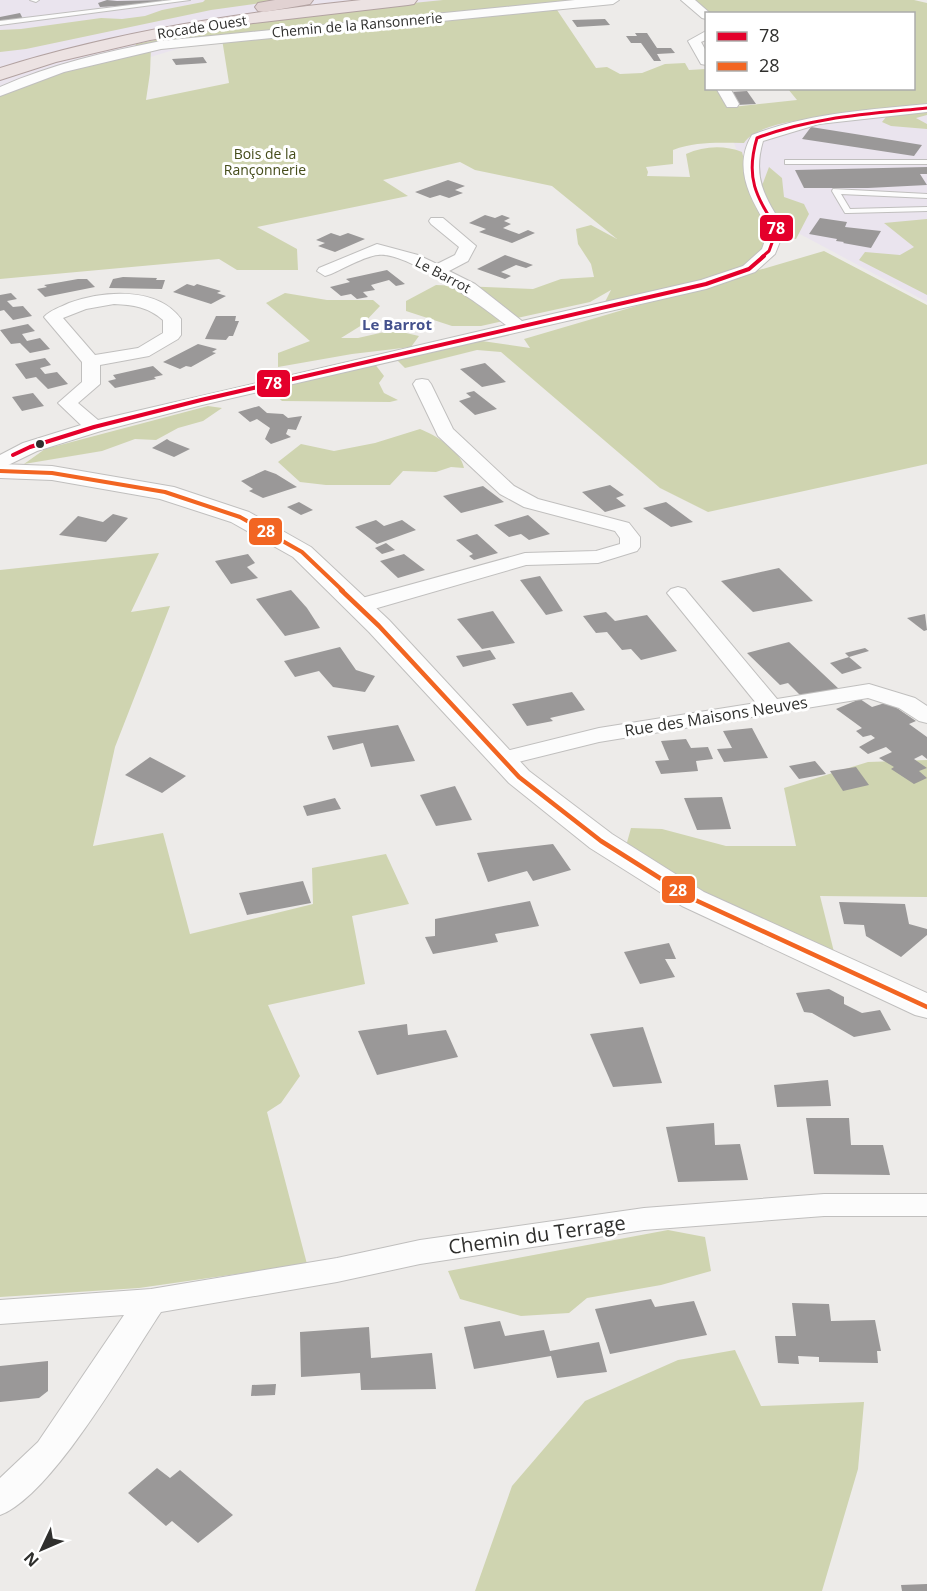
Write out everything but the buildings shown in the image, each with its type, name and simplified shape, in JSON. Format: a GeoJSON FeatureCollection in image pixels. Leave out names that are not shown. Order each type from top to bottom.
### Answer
{"type":"FeatureCollection","features":[{"type":"Feature","properties":{"kind":"highway"},"geometry":{"type":"LineString","coordinates":[[264,7],[304,0]]}},
{"type":"Feature","properties":{"kind":"main road","name":"Rocade Ouest"},"geometry":{"type":"LineString","coordinates":[[12,52],[188,18],[319,0]]}},
{"type":"Feature","properties":{"kind":"main road","name":"Rocade Ouest"},"geometry":{"type":"LineString","coordinates":[[0,74],[41,60],[159,34],[310,11],[408,0]]}},
{"type":"Feature","properties":{"kind":"street","name":"Chemin de la Ransonnerie"},"geometry":{"type":"LineString","coordinates":[[0,92],[61,69],[107,56],[161,45],[614,0]]}},
{"type":"Feature","properties":{"kind":"street"},"geometry":{"type":"LineString","coordinates":[[687,0],[705,14]]}},
{"type":"Feature","properties":{"kind":"street"},"geometry":{"type":"LineString","coordinates":[[705,36],[694,41],[705,59]]}},
{"type":"Feature","properties":{"kind":"street"},"geometry":{"type":"LineString","coordinates":[[724,90],[732,104]]}},
{"type":"Feature","properties":{"kind":"street"},"geometry":{"type":"LineString","coordinates":[[0,463],[30,447],[94,427],[518,326],[706,284],[749,269],[769,251],[777,229],[755,192],[749,159],[757,138],[780,128],[812,120],[927,108]]}},
{"type":"Feature","properties":{"kind":"street"},"geometry":{"type":"LineString","coordinates":[[436,271],[462,258],[468,246],[437,221]]}},
{"type":"Feature","properties":{"kind":"street","name":"Le Barrot"},"geometry":{"type":"LineString","coordinates":[[325,271],[377,249],[412,258],[470,288],[518,326]]}},
{"type":"Feature","properties":{"kind":"street"},"geometry":{"type":"LineString","coordinates":[[91,361],[143,352],[172,335],[172,319],[164,310],[135,301],[99,299],[67,309],[53,317],[91,361],[91,384],[67,403],[94,427]]}},
{"type":"Feature","properties":{"kind":"street"},"geometry":{"type":"LineString","coordinates":[[359,606],[525,559],[598,557],[630,547],[630,537],[621,527],[531,503],[507,490],[446,432],[422,384]]}},
{"type":"Feature","properties":{"kind":"street"},"geometry":{"type":"LineString","coordinates":[[0,471],[52,473],[165,492],[240,517],[302,552],[359,606],[519,777],[601,841],[693,899],[927,1007]]}},
{"type":"Feature","properties":{"kind":"street"},"geometry":{"type":"LineString","coordinates":[[678,593],[771,706]]}},
{"type":"Feature","properties":{"kind":"street","name":"Rue des Maisons Neuves"},"geometry":{"type":"LineString","coordinates":[[502,759],[598,735],[869,691],[907,703],[927,716]]}},
{"type":"Feature","properties":{"kind":"street","name":"Chemin du Terrage"},"geometry":{"type":"LineString","coordinates":[[0,1312],[152,1301],[337,1270],[420,1252],[644,1219],[824,1205],[927,1205]]}},
{"type":"Feature","properties":{"kind":"street"},"geometry":{"type":"LineString","coordinates":[[0,1500],[50,1452],[152,1301]]}},
{"type":"Feature","properties":{"kind":"lane"},"geometry":{"type":"LineString","coordinates":[[0,23],[187,0]]}},
{"type":"Feature","properties":{"kind":"lane"},"geometry":{"type":"LineString","coordinates":[[788,162],[927,162]]}},
{"type":"Feature","properties":{"kind":"lane"},"geometry":{"type":"LineString","coordinates":[[927,196],[836,191],[848,211],[927,209]]}},
{"type":"Feature","properties":{"kind":"shaded area"},"geometry":{"type":"Polygon","coordinates":[[[0,0],[511,0],[207,40],[0,102],[0,0]]]}},
{"type":"Feature","properties":{"kind":"shaded area"},"geometry":{"type":"Polygon","coordinates":[[[927,95],[927,302],[770,218],[755,192],[726,125],[927,95]]]}},
{"type":"Feature","properties":{"kind":"green space"},"geometry":{"type":"Polygon","coordinates":[[[205,0],[282,0],[211,10],[26,49],[0,52],[0,30],[101,18],[122,19],[145,16],[205,0]]]}},
{"type":"Feature","properties":{"kind":"green space","name":"Bois de la Rançonnerie"},"geometry":{"type":"Polygon","coordinates":[[[443,0],[613,0],[555,7],[596,68],[607,67],[620,74],[642,73],[665,64],[685,63],[689,70],[705,69],[705,90],[722,90],[732,107],[797,100],[789,90],[915,90],[915,12],[705,12],[705,14],[687,0],[914,0],[927,3],[927,115],[916,118],[927,124],[927,129],[891,126],[882,122],[886,117],[904,114],[818,118],[772,126],[755,133],[744,143],[699,144],[673,150],[673,164],[646,167],[647,176],[690,177],[686,154],[707,148],[728,148],[742,152],[753,192],[763,183],[769,167],[782,178],[784,197],[804,204],[809,214],[796,239],[774,238],[769,257],[725,276],[603,306],[611,290],[590,302],[481,326],[452,326],[406,311],[406,301],[436,285],[533,289],[561,279],[594,277],[591,264],[578,244],[576,229],[591,225],[617,239],[552,186],[475,170],[460,162],[383,180],[408,196],[257,227],[297,249],[298,270],[237,270],[219,259],[0,279],[0,92],[135,47],[136,44],[251,23],[443,0]],[[222,39],[151,47],[146,100],[229,83],[222,39]]]}},
{"type":"Feature","properties":{"kind":"green space"},"geometry":{"type":"Polygon","coordinates":[[[927,219],[927,295],[859,260],[865,252],[900,255],[914,247],[884,223],[927,219]]]}},
{"type":"Feature","properties":{"kind":"green space"},"geometry":{"type":"Polygon","coordinates":[[[824,251],[927,305],[927,464],[708,512],[660,488],[501,352],[477,350],[405,368],[392,355],[468,339],[530,348],[524,339],[824,251]]]}},
{"type":"Feature","properties":{"kind":"green space"},"geometry":{"type":"Polygon","coordinates":[[[285,293],[327,300],[373,300],[380,306],[362,325],[341,338],[358,338],[393,330],[419,336],[411,347],[352,354],[278,367],[278,353],[310,341],[266,303],[285,293]]]}},
{"type":"Feature","properties":{"kind":"green space"},"geometry":{"type":"Polygon","coordinates":[[[371,359],[384,376],[379,383],[384,393],[398,400],[390,402],[282,401],[264,385],[371,359]]]}},
{"type":"Feature","properties":{"kind":"green space"},"geometry":{"type":"Polygon","coordinates":[[[208,406],[222,408],[203,421],[178,428],[156,440],[135,439],[102,451],[24,464],[45,449],[208,406]]]}},
{"type":"Feature","properties":{"kind":"green space"},"geometry":{"type":"Polygon","coordinates":[[[420,429],[440,439],[453,449],[464,468],[451,467],[436,472],[403,471],[390,485],[326,485],[300,482],[278,462],[301,444],[334,451],[375,443],[420,429]]]}},
{"type":"Feature","properties":{"kind":"green space"},"geometry":{"type":"Polygon","coordinates":[[[159,553],[131,612],[170,606],[115,747],[93,846],[163,833],[190,934],[313,904],[312,868],[386,854],[409,904],[352,916],[365,984],[268,1005],[300,1076],[281,1103],[267,1112],[307,1264],[139,1288],[0,1297],[0,570],[159,553]]]}},
{"type":"Feature","properties":{"kind":"green space"},"geometry":{"type":"Polygon","coordinates":[[[927,760],[927,897],[820,896],[834,952],[715,900],[626,846],[631,828],[662,829],[726,846],[796,846],[784,788],[868,762],[927,760]]]}},
{"type":"Feature","properties":{"kind":"green space"},"geometry":{"type":"Polygon","coordinates":[[[668,1230],[705,1237],[711,1271],[661,1285],[587,1298],[569,1313],[521,1316],[460,1299],[448,1271],[668,1230]]]}},
{"type":"Feature","properties":{"kind":"green space"},"geometry":{"type":"Polygon","coordinates":[[[735,1350],[761,1406],[864,1402],[858,1469],[822,1591],[475,1591],[512,1486],[585,1401],[678,1360],[735,1350]]]}},
{"type":"Feature","properties":{"kind":"transit line","name":"78"},"geometry":{"type":"LineString","coordinates":[[13,455],[30,447],[94,427],[201,400],[706,284],[749,269],[769,251],[777,229],[757,196],[751,175],[757,138],[777,130],[819,120],[927,108]]}},
{"type":"Feature","properties":{"kind":"transit line","name":"28"},"geometry":{"type":"LineString","coordinates":[[0,471],[52,473],[165,492],[240,517],[302,552],[379,626],[519,777],[601,841],[693,899],[927,1007]]}},
{"type":"Feature","properties":{"kind":"district","name":"Le Barrot"},"geometry":{"type":"Point","coordinates":[397,325]}}]}
